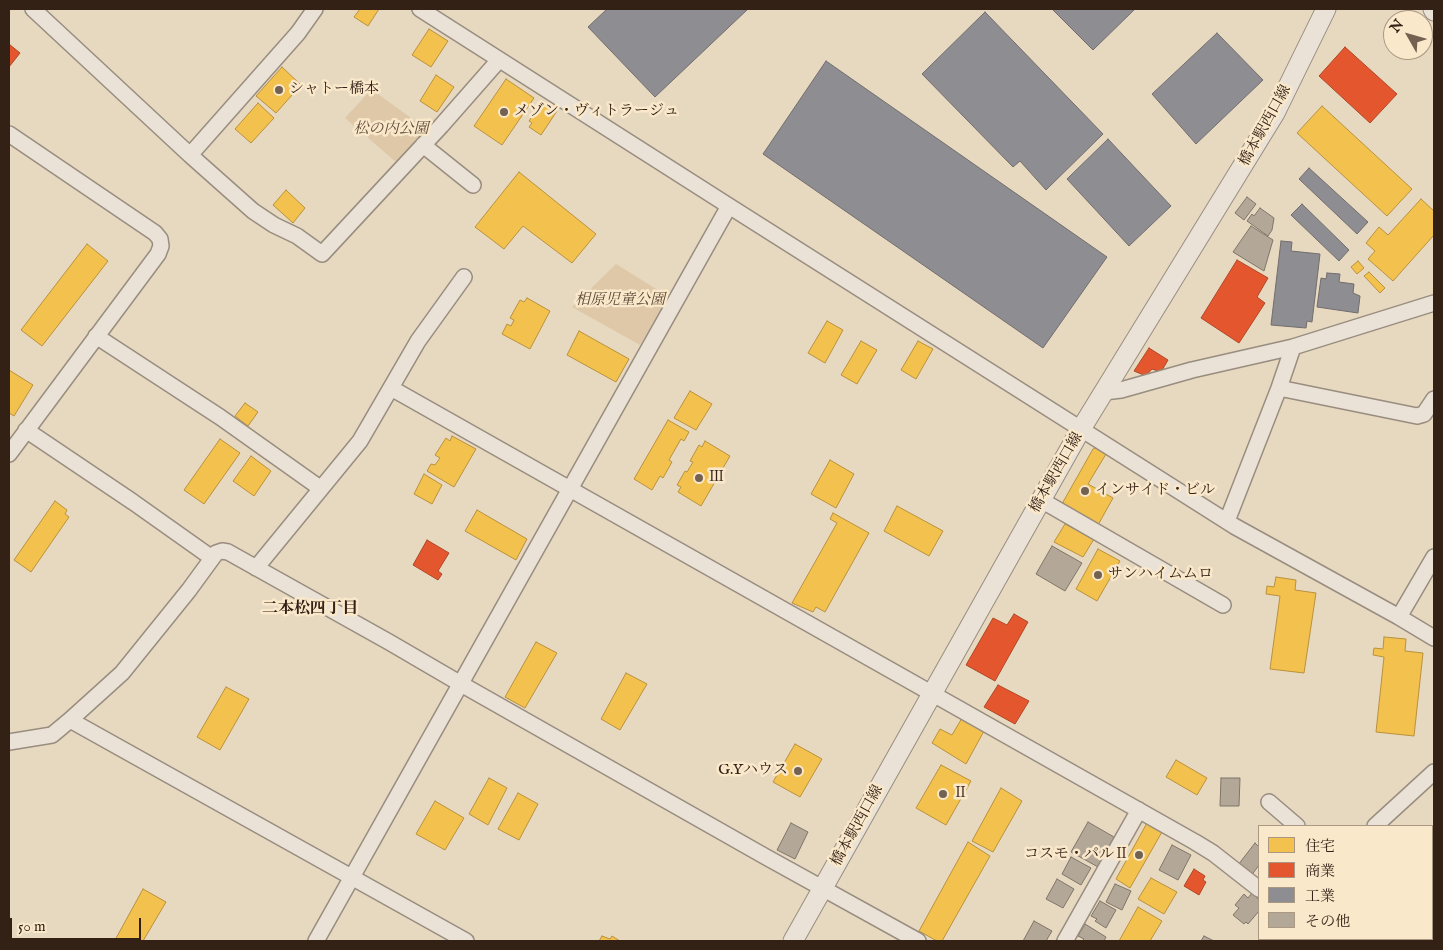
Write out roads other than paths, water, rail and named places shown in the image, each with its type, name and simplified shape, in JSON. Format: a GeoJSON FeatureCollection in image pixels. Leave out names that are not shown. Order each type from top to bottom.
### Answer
{"type":"FeatureCollection","features":[{"type":"Feature","properties":{"kind":"street"},"geometry":{"type":"LineString","coordinates":[[33,9],[190,156],[253,211],[274,225],[297,236],[322,254],[423,146],[499,60]]}},
{"type":"Feature","properties":{"kind":"street"},"geometry":{"type":"LineString","coordinates":[[190,156],[298,33],[315,9]]}},
{"type":"Feature","properties":{"kind":"street"},"geometry":{"type":"LineString","coordinates":[[420,9],[1227,521],[1434,638]]}},
{"type":"Feature","properties":{"kind":"street","name":"橋本駅西口線"},"geometry":{"type":"LineString","coordinates":[[794,941],[1081,429],[1275,113],[1326,9]]}},
{"type":"Feature","properties":{"kind":"street"},"geometry":{"type":"LineString","coordinates":[[9,134],[155,233],[160,239],[161,246],[158,254],[9,454]]}},
{"type":"Feature","properties":{"kind":"street"},"geometry":{"type":"LineString","coordinates":[[423,146],[473,185]]}},
{"type":"Feature","properties":{"kind":"street"},"geometry":{"type":"LineString","coordinates":[[316,941],[729,206]]}},
{"type":"Feature","properties":{"kind":"street"},"geometry":{"type":"LineString","coordinates":[[256,568],[360,441],[418,341],[464,277]]}},
{"type":"Feature","properties":{"kind":"street"},"geometry":{"type":"LineString","coordinates":[[1104,392],[1121,390],[1192,370],[1293,347],[1434,302]]}},
{"type":"Feature","properties":{"kind":"street"},"geometry":{"type":"LineString","coordinates":[[96,336],[220,417],[320,488]]}},
{"type":"Feature","properties":{"kind":"street"},"geometry":{"type":"LineString","coordinates":[[1227,521],[1293,347]]}},
{"type":"Feature","properties":{"kind":"street"},"geometry":{"type":"LineString","coordinates":[[391,388],[1214,853],[1258,888]]}},
{"type":"Feature","properties":{"kind":"street"},"geometry":{"type":"LineString","coordinates":[[1279,388],[1417,416],[1424,414],[1434,398]]}},
{"type":"Feature","properties":{"kind":"street"},"geometry":{"type":"LineString","coordinates":[[26,430],[212,558]]}},
{"type":"Feature","properties":{"kind":"street"},"geometry":{"type":"LineString","coordinates":[[1040,500],[1223,605]]}},
{"type":"Feature","properties":{"kind":"street"},"geometry":{"type":"LineString","coordinates":[[9,742],[52,735],[70,720],[122,673],[189,590],[216,553],[228,552],[918,941]]}},
{"type":"Feature","properties":{"kind":"street"},"geometry":{"type":"LineString","coordinates":[[1399,617],[1434,557]]}},
{"type":"Feature","properties":{"kind":"street"},"geometry":{"type":"LineString","coordinates":[[70,720],[466,941]]}},
{"type":"Feature","properties":{"kind":"street"},"geometry":{"type":"LineString","coordinates":[[1376,825],[1434,772]]}},
{"type":"Feature","properties":{"kind":"street"},"geometry":{"type":"LineString","coordinates":[[1269,802],[1296,825]]}},
{"type":"Feature","properties":{"kind":"street"},"geometry":{"type":"LineString","coordinates":[[1065,941],[1138,810]]}},
{"type":"Feature","properties":{"kind":"place","name":"シャトー橋本"},"geometry":{"type":"Point","coordinates":[279,90]}},
{"type":"Feature","properties":{"kind":"place","name":"メゾン・ヴィトラージュ"},"geometry":{"type":"Point","coordinates":[504,112]}},
{"type":"Feature","properties":{"kind":"place","name":"Ⅲ"},"geometry":{"type":"Point","coordinates":[699,478]}},
{"type":"Feature","properties":{"kind":"place","name":"インサイド・ビル"},"geometry":{"type":"Point","coordinates":[1085,491]}},
{"type":"Feature","properties":{"kind":"place","name":"サンハイムムロ"},"geometry":{"type":"Point","coordinates":[1098,575]}},
{"type":"Feature","properties":{"kind":"place","name":"G.Yハウス"},"geometry":{"type":"Point","coordinates":[798,771]}},
{"type":"Feature","properties":{"kind":"place","name":"Ⅱ"},"geometry":{"type":"Point","coordinates":[943,794]}},
{"type":"Feature","properties":{"kind":"place","name":"コスモ・パルⅡ"},"geometry":{"type":"Point","coordinates":[1139,855]}},
{"type":"Feature","properties":{"kind":"district","name":"二本松四丁目"},"geometry":{"type":"Point","coordinates":[310,610]}},
{"type":"Feature","properties":{"kind":"park label","name":"松の内公園"},"geometry":{"type":"Point","coordinates":[391,130]}},
{"type":"Feature","properties":{"kind":"park label","name":"相原児童公園"},"geometry":{"type":"Point","coordinates":[620,301]}}]}
